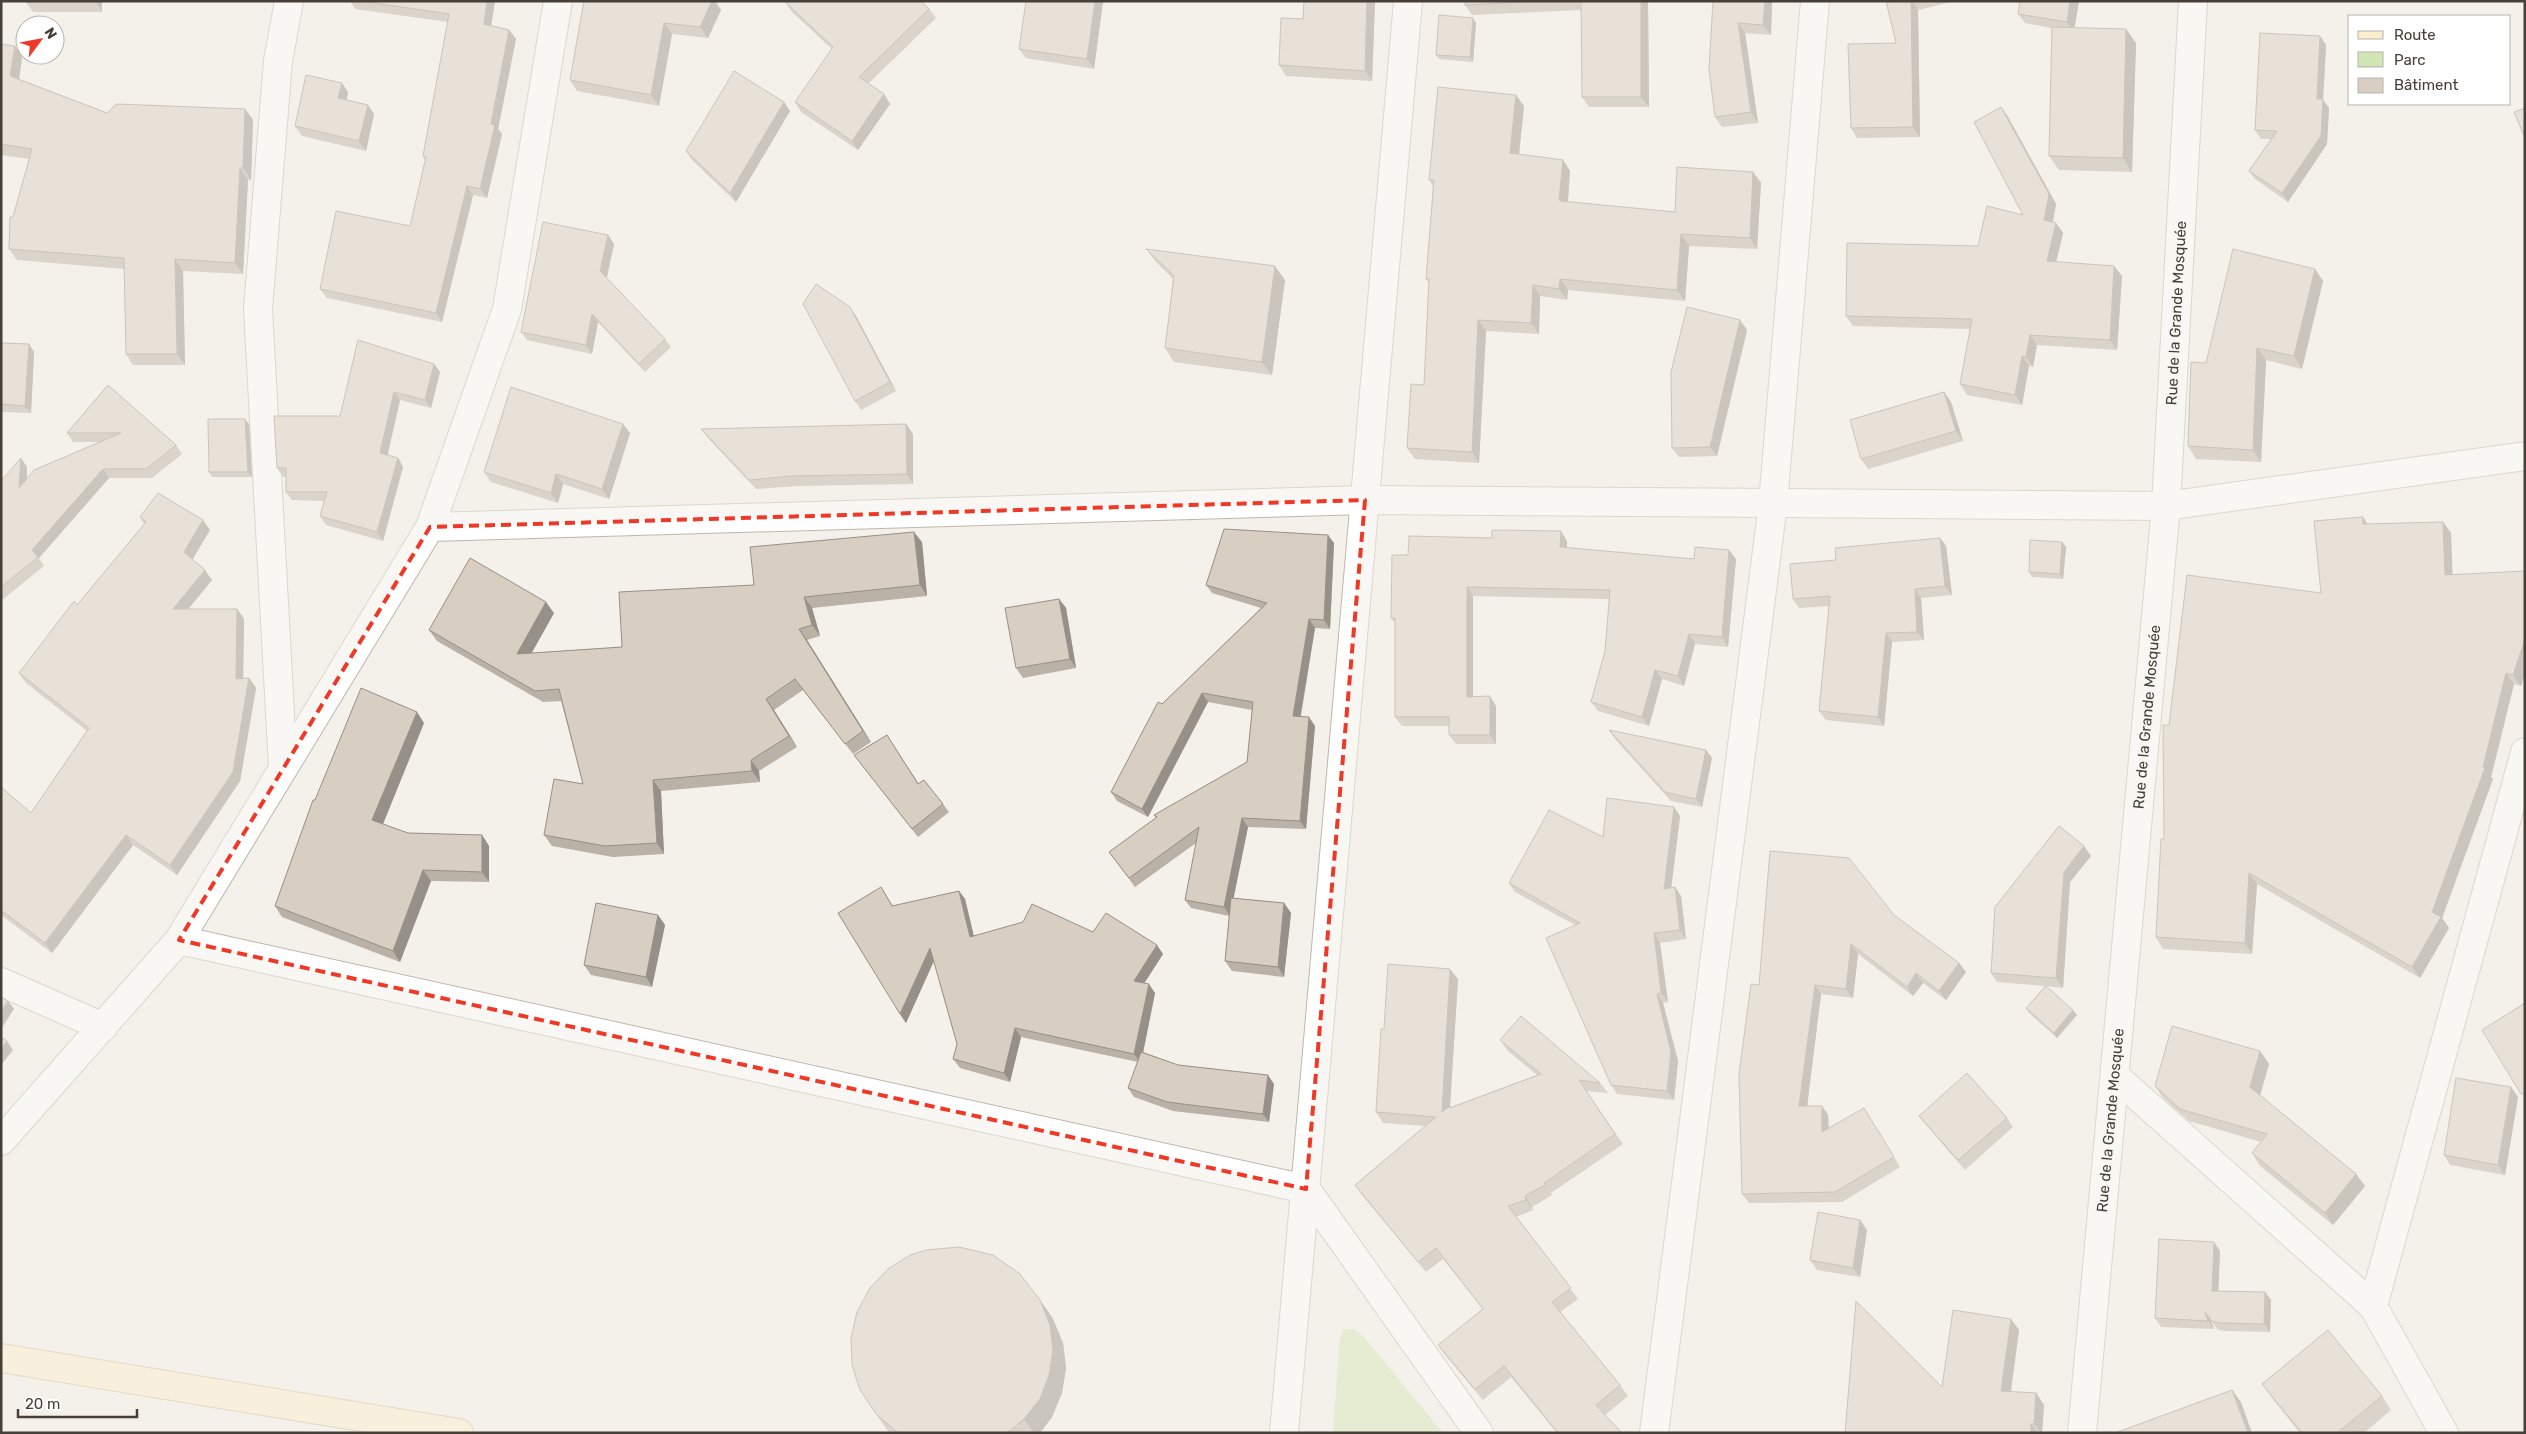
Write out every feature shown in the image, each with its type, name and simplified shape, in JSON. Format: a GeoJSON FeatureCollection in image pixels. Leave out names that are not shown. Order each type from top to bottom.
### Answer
{"type":"FeatureCollection","features":[{"type":"Feature","properties":{"kind":"street"},"geometry":{"type":"LineString","coordinates":[[283,768],[258,309],[278,62],[289,1]]}},
{"type":"Feature","properties":{"kind":"street"},"geometry":{"type":"LineString","coordinates":[[1,1142],[178,940],[430,527],[507,308],[558,1]]}},
{"type":"Feature","properties":{"kind":"street"},"geometry":{"type":"LineString","coordinates":[[1284,1433],[1408,1]]}},
{"type":"Feature","properties":{"kind":"street"},"geometry":{"type":"LineString","coordinates":[[1654,1433],[1773,504],[1815,1]]}},
{"type":"Feature","properties":{"kind":"street","name":"Rue de la Grande Mosquée"},"geometry":{"type":"LineString","coordinates":[[2082,1433],[2166,506],[2193,1]]}},
{"type":"Feature","properties":{"kind":"street"},"geometry":{"type":"LineString","coordinates":[[430,527],[1364,500],[2166,506],[2525,456]]}},
{"type":"Feature","properties":{"kind":"street"},"geometry":{"type":"LineString","coordinates":[[2373,1306],[2525,752]]}},
{"type":"Feature","properties":{"kind":"street"},"geometry":{"type":"LineString","coordinates":[[178,940],[1306,1189],[1479,1433]]}},
{"type":"Feature","properties":{"kind":"street"},"geometry":{"type":"LineString","coordinates":[[1,982],[103,1026]]}},
{"type":"Feature","properties":{"kind":"street"},"geometry":{"type":"LineString","coordinates":[[2115,1076],[2373,1306],[2444,1433]]}},
{"type":"Feature","properties":{"kind":"street"},"geometry":{"type":"LineString","coordinates":[[1,1358],[460,1433]]}},
{"type":"Feature","properties":{"kind":"highlighted area"},"geometry":{"type":"Polygon","coordinates":[[[1365,500],[1306,1189],[179,940],[430,527],[1365,500]]]}},
{"type":"Feature","properties":{"kind":"green space"},"geometry":{"type":"Polygon","coordinates":[[[1344,1329],[1354,1329],[1362,1335],[1443,1433],[1333,1433],[1340,1337],[1344,1329]]]}},
{"type":"Feature","properties":{"kind":"building"},"geometry":{"type":"Polygon","coordinates":[[[96,1],[96,2],[26,2],[96,1]]]}},
{"type":"Feature","properties":{"kind":"building"},"geometry":{"type":"Polygon","coordinates":[[[361,1],[487,1],[484,24],[509,30],[491,124],[495,125],[480,189],[467,186],[436,313],[320,289],[336,211],[410,226],[426,157],[423,156],[449,14],[361,1]]]}},
{"type":"Feature","properties":{"kind":"building"},"geometry":{"type":"Polygon","coordinates":[[[584,1],[712,1],[700,27],[664,23],[651,95],[570,80],[584,1]]]}},
{"type":"Feature","properties":{"kind":"building"},"geometry":{"type":"Polygon","coordinates":[[[786,1],[921,1],[929,9],[859,77],[884,94],[852,141],[795,102],[833,47],[786,1]]]}},
{"type":"Feature","properties":{"kind":"building"},"geometry":{"type":"Polygon","coordinates":[[[1026,1],[1095,1],[1087,59],[1019,49],[1026,1]]]}},
{"type":"Feature","properties":{"kind":"building"},"geometry":{"type":"Polygon","coordinates":[[[1304,1],[1367,1],[1365,71],[1279,65],[1281,18],[1303,19],[1304,1]]]}},
{"type":"Feature","properties":{"kind":"building"},"geometry":{"type":"Polygon","coordinates":[[[1465,1],[1543,1],[1465,5],[1465,1]]]}},
{"type":"Feature","properties":{"kind":"building"},"geometry":{"type":"Polygon","coordinates":[[[1581,1],[1641,1],[1641,97],[1582,97],[1581,1]]]}},
{"type":"Feature","properties":{"kind":"building"},"geometry":{"type":"Polygon","coordinates":[[[1713,1],[1765,1],[1763,25],[1738,23],[1751,112],[1715,117],[1709,69],[1713,1]]]}},
{"type":"Feature","properties":{"kind":"building"},"geometry":{"type":"Polygon","coordinates":[[[1886,1],[1911,1],[1913,127],[1851,128],[1848,44],[1896,43],[1886,1]]]}},
{"type":"Feature","properties":{"kind":"building"},"geometry":{"type":"Polygon","coordinates":[[[2020,1],[2070,1],[2067,22],[2018,14],[2020,1]]]}},
{"type":"Feature","properties":{"kind":"building"},"geometry":{"type":"Polygon","coordinates":[[[1439,15],[1473,18],[1470,57],[1436,55],[1439,15]]]}},
{"type":"Feature","properties":{"kind":"building"},"geometry":{"type":"Polygon","coordinates":[[[2052,27],[2126,29],[2123,158],[2049,156],[2052,27]]]}},
{"type":"Feature","properties":{"kind":"building"},"geometry":{"type":"Polygon","coordinates":[[[2260,33],[2320,36],[2317,99],[2323,99],[2321,136],[2282,193],[2249,171],[2277,131],[2255,130],[2260,33]]]}},
{"type":"Feature","properties":{"kind":"building"},"geometry":{"type":"Polygon","coordinates":[[[1,44],[15,46],[10,76],[107,113],[116,104],[245,109],[243,168],[240,168],[235,263],[175,259],[177,354],[126,354],[124,258],[9,249],[10,217],[13,217],[32,149],[1,144],[1,44]]]}},
{"type":"Feature","properties":{"kind":"building"},"geometry":{"type":"Polygon","coordinates":[[[734,71],[784,102],[730,193],[686,151],[734,71]]]}},
{"type":"Feature","properties":{"kind":"building"},"geometry":{"type":"Polygon","coordinates":[[[306,75],[342,83],[338,98],[368,105],[359,141],[295,126],[306,75]]]}},
{"type":"Feature","properties":{"kind":"building"},"geometry":{"type":"Polygon","coordinates":[[[1438,87],[1516,95],[1510,153],[1563,160],[1559,200],[1561,201],[1675,212],[1677,167],[1753,172],[1750,238],[1681,234],[1677,290],[1560,279],[1559,289],[1533,285],[1531,323],[1478,320],[1472,452],[1407,448],[1411,384],[1424,385],[1429,279],[1426,279],[1434,180],[1429,180],[1438,87]]]}},
{"type":"Feature","properties":{"kind":"building"},"geometry":{"type":"Polygon","coordinates":[[[2001,107],[2049,194],[2044,220],[2056,223],[2047,261],[2114,266],[2110,340],[2030,335],[2026,357],[2022,356],[2015,395],[1960,384],[1972,319],[1846,316],[1847,243],[1978,246],[1987,206],[2023,215],[1974,122],[2001,107]]]}},
{"type":"Feature","properties":{"kind":"building"},"geometry":{"type":"Polygon","coordinates":[[[2525,108],[2525,138],[2514,112],[2525,108]]]}},
{"type":"Feature","properties":{"kind":"building"},"geometry":{"type":"Polygon","coordinates":[[[543,222],[608,235],[600,271],[665,339],[639,364],[592,314],[586,345],[521,332],[543,222]]]}},
{"type":"Feature","properties":{"kind":"building"},"geometry":{"type":"Polygon","coordinates":[[[1146,249],[1275,266],[1262,362],[1165,348],[1174,276],[1146,249]]]}},
{"type":"Feature","properties":{"kind":"building"},"geometry":{"type":"Polygon","coordinates":[[[2233,249],[2315,269],[2294,356],[2257,348],[2253,450],[2188,446],[2191,362],[2206,363],[2233,249]]]}},
{"type":"Feature","properties":{"kind":"building"},"geometry":{"type":"Polygon","coordinates":[[[816,284],[850,307],[890,382],[855,401],[803,304],[816,284]]]}},
{"type":"Feature","properties":{"kind":"building"},"geometry":{"type":"Polygon","coordinates":[[[1687,307],[1740,320],[1710,447],[1672,448],[1671,372],[1687,307]]]}},
{"type":"Feature","properties":{"kind":"building"},"geometry":{"type":"Polygon","coordinates":[[[358,340],[434,364],[425,400],[394,392],[380,453],[398,458],[377,532],[320,516],[327,492],[286,492],[286,468],[277,468],[274,416],[340,416],[358,340]]]}},
{"type":"Feature","properties":{"kind":"building"},"geometry":{"type":"Polygon","coordinates":[[[1,343],[29,344],[25,406],[1,404],[1,343]]]}},
{"type":"Feature","properties":{"kind":"building"},"geometry":{"type":"Polygon","coordinates":[[[108,385],[176,445],[146,469],[103,469],[32,550],[38,557],[1,587],[1,481],[21,458],[19,488],[34,470],[121,433],[67,433],[108,385]]]}},
{"type":"Feature","properties":{"kind":"building"},"geometry":{"type":"Polygon","coordinates":[[[511,387],[623,424],[602,489],[556,474],[551,493],[484,472],[511,387]]]}},
{"type":"Feature","properties":{"kind":"building"},"geometry":{"type":"Polygon","coordinates":[[[1944,392],[1956,431],[1861,459],[1850,420],[1944,392]]]}},
{"type":"Feature","properties":{"kind":"building"},"geometry":{"type":"Polygon","coordinates":[[[208,419],[245,419],[248,472],[209,472],[208,419]]]}},
{"type":"Feature","properties":{"kind":"building"},"geometry":{"type":"Polygon","coordinates":[[[906,424],[907,474],[791,476],[749,480],[701,429],[906,424]]]}},
{"type":"Feature","properties":{"kind":"building"},"geometry":{"type":"Polygon","coordinates":[[[158,493],[203,520],[184,552],[205,570],[173,609],[237,609],[236,679],[249,678],[233,772],[170,865],[126,835],[45,943],[1,910],[1,787],[31,813],[89,728],[19,673],[74,601],[77,605],[146,522],[140,517],[158,493]]]}},
{"type":"Feature","properties":{"kind":"building"},"geometry":{"type":"Polygon","coordinates":[[[2363,517],[2363,524],[2443,522],[2445,575],[2525,571],[2525,639],[2513,675],[2506,673],[2483,767],[2485,768],[2432,912],[2441,917],[2412,967],[2249,873],[2245,943],[2156,937],[2161,839],[2164,839],[2163,725],[2169,725],[2187,575],[2321,593],[2314,521],[2363,517]]]}},
{"type":"Feature","properties":{"kind":"building"},"geometry":{"type":"Polygon","coordinates":[[[1224,529],[1328,535],[1324,620],[1309,619],[1293,716],[1309,717],[1300,821],[1242,818],[1224,907],[1185,900],[1199,827],[1129,878],[1109,852],[1157,817],[1154,815],[1247,762],[1253,702],[1202,693],[1142,809],[1111,792],[1158,702],[1162,704],[1267,603],[1206,585],[1224,529]]]}},
{"type":"Feature","properties":{"kind":"building"},"geometry":{"type":"Polygon","coordinates":[[[1492,530],[1561,531],[1560,547],[1694,559],[1695,547],[1729,550],[1722,637],[1689,634],[1678,676],[1655,670],[1642,717],[1591,702],[1605,651],[1610,590],[1467,587],[1467,697],[1490,696],[1490,735],[1449,735],[1449,717],[1395,717],[1395,618],[1391,618],[1392,555],[1408,555],[1409,536],[1492,538],[1492,530]]]}},
{"type":"Feature","properties":{"kind":"building"},"geometry":{"type":"Polygon","coordinates":[[[914,532],[920,585],[804,597],[812,625],[799,629],[863,731],[845,744],[795,679],[766,699],[789,736],[751,760],[752,771],[653,780],[657,843],[605,846],[544,835],[554,779],[583,784],[559,689],[535,691],[429,630],[470,558],[546,602],[517,654],[622,647],[619,592],[754,585],[750,547],[914,532]]]}},
{"type":"Feature","properties":{"kind":"building"},"geometry":{"type":"Polygon","coordinates":[[[1940,538],[1945,586],[1915,589],[1917,632],[1886,633],[1878,717],[1819,711],[1830,596],[1793,599],[1790,564],[1836,560],[1835,548],[1940,538]]]}},
{"type":"Feature","properties":{"kind":"building"},"geometry":{"type":"Polygon","coordinates":[[[2030,540],[2062,542],[2060,574],[2029,572],[2030,540]]]}},
{"type":"Feature","properties":{"kind":"building"},"geometry":{"type":"Polygon","coordinates":[[[1059,599],[1070,659],[1016,668],[1005,608],[1059,599]]]}},
{"type":"Feature","properties":{"kind":"building"},"geometry":{"type":"Polygon","coordinates":[[[361,688],[417,712],[372,820],[408,833],[482,835],[482,872],[423,870],[393,951],[275,906],[313,800],[315,800],[361,688]]]}},
{"type":"Feature","properties":{"kind":"building"},"geometry":{"type":"Polygon","coordinates":[[[1609,730],[1706,750],[1696,799],[1665,792],[1609,730]]]}},
{"type":"Feature","properties":{"kind":"building"},"geometry":{"type":"Polygon","coordinates":[[[887,735],[918,784],[924,780],[943,804],[912,829],[854,755],[887,735]]]}},
{"type":"Feature","properties":{"kind":"building"},"geometry":{"type":"Polygon","coordinates":[[[1607,798],[1674,807],[1664,889],[1675,887],[1680,930],[1654,933],[1661,993],[1657,994],[1671,1052],[1667,1091],[1611,1085],[1546,938],[1580,923],[1509,883],[1549,810],[1603,837],[1607,798]]]}},
{"type":"Feature","properties":{"kind":"building"},"geometry":{"type":"Polygon","coordinates":[[[2059,826],[2084,846],[2064,872],[2056,978],[1991,973],[1995,907],[2059,826]]]}},
{"type":"Feature","properties":{"kind":"building"},"geometry":{"type":"Polygon","coordinates":[[[1770,851],[1849,858],[1894,915],[1959,963],[1939,991],[1916,973],[1907,987],[1851,944],[1846,989],[1815,985],[1799,1106],[1822,1106],[1822,1132],[1864,1108],[1894,1157],[1835,1192],[1742,1194],[1739,1074],[1751,984],[1759,985],[1770,851]]]}},
{"type":"Feature","properties":{"kind":"building"},"geometry":{"type":"Polygon","coordinates":[[[881,887],[892,906],[959,891],[970,937],[1023,922],[1032,904],[1093,932],[1106,913],[1157,945],[1134,981],[1149,984],[1134,1054],[1015,1028],[1004,1073],[953,1059],[957,1044],[930,948],[900,1014],[838,913],[881,887]]]}},
{"type":"Feature","properties":{"kind":"building"},"geometry":{"type":"Polygon","coordinates":[[[1231,898],[1284,903],[1278,967],[1225,961],[1231,898]]]}},
{"type":"Feature","properties":{"kind":"building"},"geometry":{"type":"Polygon","coordinates":[[[596,903],[658,915],[646,977],[584,965],[596,903]]]}},
{"type":"Feature","properties":{"kind":"building"},"geometry":{"type":"Polygon","coordinates":[[[1388,964],[1450,969],[1442,1112],[1450,1106],[1450,1108],[1541,1074],[1500,1040],[1521,1016],[1600,1083],[1579,1080],[1615,1134],[1544,1183],[1545,1185],[1525,1196],[1526,1200],[1508,1206],[1571,1288],[1552,1302],[1620,1385],[1596,1405],[1620,1433],[1558,1433],[1504,1366],[1475,1389],[1438,1345],[1483,1309],[1436,1248],[1418,1262],[1355,1185],[1436,1117],[1376,1112],[1381,1029],[1384,1029],[1388,964]]]}},
{"type":"Feature","properties":{"kind":"building"},"geometry":{"type":"Polygon","coordinates":[[[2046,986],[2073,1010],[2054,1033],[2026,1008],[2046,986]]]}},
{"type":"Feature","properties":{"kind":"building"},"geometry":{"type":"Polygon","coordinates":[[[1,997],[8,1001],[1,1011],[1,997]]]}},
{"type":"Feature","properties":{"kind":"building"},"geometry":{"type":"Polygon","coordinates":[[[2525,1003],[2525,1094],[2521,1094],[2482,1030],[2525,1003]]]}},
{"type":"Feature","properties":{"kind":"building"},"geometry":{"type":"Polygon","coordinates":[[[2172,1026],[2260,1051],[2250,1087],[2356,1174],[2325,1213],[2252,1153],[2267,1134],[2180,1109],[2155,1086],[2172,1026]]]}},
{"type":"Feature","properties":{"kind":"building"},"geometry":{"type":"Polygon","coordinates":[[[1,1037],[7,1041],[1,1049],[1,1037]]]}},
{"type":"Feature","properties":{"kind":"building"},"geometry":{"type":"Polygon","coordinates":[[[1141,1052],[1178,1065],[1268,1075],[1263,1114],[1167,1102],[1128,1088],[1141,1052]]]}},
{"type":"Feature","properties":{"kind":"building"},"geometry":{"type":"Polygon","coordinates":[[[1967,1073],[2007,1118],[1958,1160],[1919,1116],[1967,1073]]]}},
{"type":"Feature","properties":{"kind":"building"},"geometry":{"type":"Polygon","coordinates":[[[2456,1078],[2511,1087],[2498,1165],[2444,1155],[2456,1078]]]}},
{"type":"Feature","properties":{"kind":"building"},"geometry":{"type":"Polygon","coordinates":[[[1818,1212],[1860,1220],[1853,1268],[1810,1260],[1818,1212]]]}},
{"type":"Feature","properties":{"kind":"building"},"geometry":{"type":"Polygon","coordinates":[[[2159,1239],[2214,1242],[2212,1291],[2265,1292],[2264,1324],[2220,1323],[2212,1321],[2205,1312],[2208,1321],[2155,1318],[2159,1239]]]}},
{"type":"Feature","properties":{"kind":"building"},"geometry":{"type":"Polygon","coordinates":[[[959,1247],[993,1255],[1020,1274],[1040,1300],[1050,1325],[1053,1350],[1049,1375],[1040,1399],[1024,1419],[1007,1433],[898,1433],[877,1415],[860,1390],[852,1365],[851,1338],[857,1312],[870,1288],[888,1269],[910,1255],[926,1250],[959,1247]]]}},
{"type":"Feature","properties":{"kind":"building"},"geometry":{"type":"Polygon","coordinates":[[[1856,1301],[1942,1387],[1953,1310],[2011,1319],[2001,1391],[2036,1393],[2034,1424],[2031,1424],[2031,1433],[1845,1433],[1856,1301]]]}},
{"type":"Feature","properties":{"kind":"building"},"geometry":{"type":"Polygon","coordinates":[[[2328,1330],[2382,1396],[2337,1433],[2302,1433],[2262,1384],[2328,1330]]]}},
{"type":"Feature","properties":{"kind":"building"},"geometry":{"type":"Polygon","coordinates":[[[2232,1390],[2248,1433],[2115,1433],[2232,1390]]]}}]}
